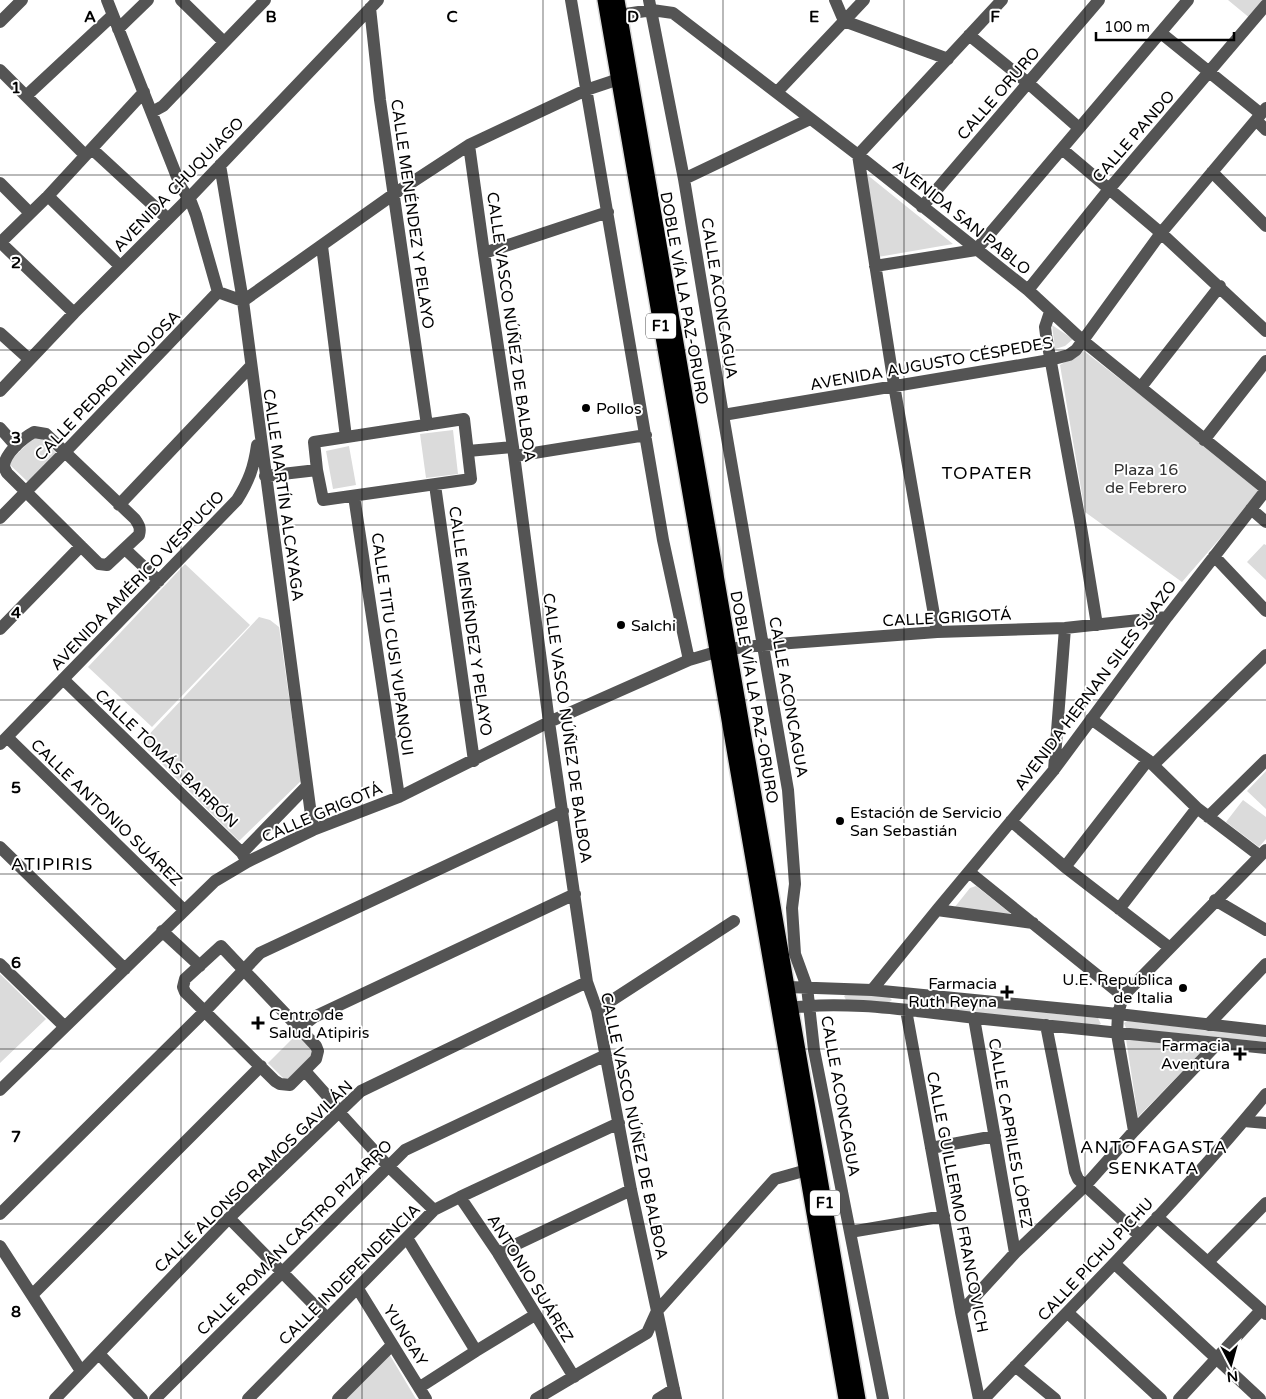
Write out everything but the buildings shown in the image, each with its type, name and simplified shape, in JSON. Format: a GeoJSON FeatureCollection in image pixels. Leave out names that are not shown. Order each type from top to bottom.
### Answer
{"type":"FeatureCollection","features":[{"type":"Feature","properties":{"kind":"highway","name":"DOBLE VÍA LA PAZ-ORURO"},"geometry":{"type":"LineString","coordinates":[[605,0],[785,1008],[858,1399]]}},
{"type":"Feature","properties":{"kind":"highway","name":"DOBLE VÍA LA PAZ-ORURO"},"geometry":{"type":"LineString","coordinates":[[617,0],[722,651],[788,987],[785,1008],[807,1170],[846,1399]]}},
{"type":"Feature","properties":{"kind":"street"},"geometry":{"type":"LineString","coordinates":[[0,22],[22,0]]}},
{"type":"Feature","properties":{"kind":"street"},"geometry":{"type":"LineString","coordinates":[[107,0],[180,187],[189,198],[196,215],[218,292],[243,301],[394,194],[470,145],[586,90],[619,79]]}},
{"type":"Feature","properties":{"kind":"street"},"geometry":{"type":"LineString","coordinates":[[118,28],[148,0]]}},
{"type":"Feature","properties":{"kind":"street"},"geometry":{"type":"LineString","coordinates":[[182,0],[224,42]]}},
{"type":"Feature","properties":{"kind":"street"},"geometry":{"type":"LineString","coordinates":[[152,112],[163,106],[265,0]]}},
{"type":"Feature","properties":{"kind":"street"},"geometry":{"type":"LineString","coordinates":[[571,0],[670,573],[689,660]]}},
{"type":"Feature","properties":{"kind":"street"},"geometry":{"type":"LineString","coordinates":[[834,0],[844,21],[948,58]]}},
{"type":"Feature","properties":{"kind":"street"},"geometry":{"type":"LineString","coordinates":[[777,92],[864,0]]}},
{"type":"Feature","properties":{"kind":"street"},"geometry":{"type":"LineString","coordinates":[[936,632],[894,386],[858,155],[1002,0]]}},
{"type":"Feature","properties":{"kind":"street","name":"CALLE ORURO"},"geometry":{"type":"LineString","coordinates":[[922,207],[1099,0]]}},
{"type":"Feature","properties":{"kind":"street"},"geometry":{"type":"LineString","coordinates":[[876,266],[976,250],[1188,0]]}},
{"type":"Feature","properties":{"kind":"street","name":"AVENIDA CHUQUIAGO"},"geometry":{"type":"LineString","coordinates":[[0,391],[120,266],[189,198],[374,4]]}},
{"type":"Feature","properties":{"kind":"street","name":"CALLE MENÉNDEZ Y PELAYO"},"geometry":{"type":"LineString","coordinates":[[374,4],[380,100],[427,425]]}},
{"type":"Feature","properties":{"kind":"street","name":"AVENIDA SAN PABLO"},"geometry":{"type":"LineString","coordinates":[[620,15],[651,5],[673,13],[858,155],[1028,290],[1082,340],[1266,489]]}},
{"type":"Feature","properties":{"kind":"street","name":"CALLE ACONCAGUA"},"geometry":{"type":"LineString","coordinates":[[651,5],[684,179],[788,790],[795,884],[792,908],[794,947],[807,987],[814,1050],[883,1399]]}},
{"type":"Feature","properties":{"kind":"street","name":"CALLE PANDO"},"geometry":{"type":"LineString","coordinates":[[1028,290],[1110,188],[1266,5]]}},
{"type":"Feature","properties":{"kind":"street"},"geometry":{"type":"LineString","coordinates":[[26,96],[113,15]]}},
{"type":"Feature","properties":{"kind":"street"},"geometry":{"type":"LineString","coordinates":[[1161,33],[1261,114],[1266,130]]}},
{"type":"Feature","properties":{"kind":"street"},"geometry":{"type":"LineString","coordinates":[[969,35],[1079,128]]}},
{"type":"Feature","properties":{"kind":"street"},"geometry":{"type":"LineString","coordinates":[[0,70],[88,152],[168,219]]}},
{"type":"Feature","properties":{"kind":"street"},"geometry":{"type":"LineString","coordinates":[[74,313],[0,243],[48,196],[144,92]]}},
{"type":"Feature","properties":{"kind":"street","name":"AVENIDA AUGUSTO CÉSPEDES"},"geometry":{"type":"LineString","coordinates":[[723,414],[1050,360],[1069,355],[1076,350],[1161,233],[1261,114]]}},
{"type":"Feature","properties":{"kind":"street"},"geometry":{"type":"LineString","coordinates":[[684,179],[810,119]]}},
{"type":"Feature","properties":{"kind":"street","name":"CALLE VASCO NÚÑEZ DE BALBOA"},"geometry":{"type":"LineString","coordinates":[[470,145],[514,452],[549,722],[587,982],[597,1010],[632,1190],[675,1394]]}},
{"type":"Feature","properties":{"kind":"street"},"geometry":{"type":"LineString","coordinates":[[1062,149],[1161,233],[1220,286],[1266,331]]}},
{"type":"Feature","properties":{"kind":"street","name":"CALLE MARTÍN ALCAYAGA"},"geometry":{"type":"LineString","coordinates":[[220,165],[243,301],[313,830]]}},
{"type":"Feature","properties":{"kind":"street"},"geometry":{"type":"LineString","coordinates":[[1212,172],[1266,226]]}},
{"type":"Feature","properties":{"kind":"street"},"geometry":{"type":"LineString","coordinates":[[0,183],[30,213]]}},
{"type":"Feature","properties":{"kind":"street"},"geometry":{"type":"LineString","coordinates":[[48,196],[120,266]]}},
{"type":"Feature","properties":{"kind":"street"},"geometry":{"type":"LineString","coordinates":[[484,253],[608,212]]}},
{"type":"Feature","properties":{"kind":"street"},"geometry":{"type":"LineString","coordinates":[[322,246],[346,437]]}},
{"type":"Feature","properties":{"kind":"street"},"geometry":{"type":"LineString","coordinates":[[1141,387],[1220,286]]}},
{"type":"Feature","properties":{"kind":"street","name":"CALLE PEDRO HINOJOSA"},"geometry":{"type":"LineString","coordinates":[[0,518],[218,292]]}},
{"type":"Feature","properties":{"kind":"street"},"geometry":{"type":"LineString","coordinates":[[1050,312],[1045,327],[1097,625]]}},
{"type":"Feature","properties":{"kind":"street"},"geometry":{"type":"LineString","coordinates":[[0,333],[29,360]]}},
{"type":"Feature","properties":{"kind":"street"},"geometry":{"type":"LineString","coordinates":[[1204,440],[1266,361]]}},
{"type":"Feature","properties":{"kind":"street"},"geometry":{"type":"LineString","coordinates":[[120,505],[251,366]]}},
{"type":"Feature","properties":{"kind":"street","name":"AVENIDA AMÉRICO VESPUCIO"},"geometry":{"type":"LineString","coordinates":[[3,741],[237,500],[249,481],[255,461],[258,418]]}},
{"type":"Feature","properties":{"kind":"street"},"geometry":{"type":"LineString","coordinates":[[464,419],[471,479],[323,500],[314,442],[346,437],[464,419]]}},
{"type":"Feature","properties":{"kind":"street"},"geometry":{"type":"LineString","coordinates":[[0,428],[16,446]]}},
{"type":"Feature","properties":{"kind":"street"},"geometry":{"type":"LineString","coordinates":[[34,432],[46,434],[135,519],[141,530],[139,535],[110,563],[99,564],[25,492],[4,467],[6,459],[16,446],[34,432]]}},
{"type":"Feature","properties":{"kind":"street"},"geometry":{"type":"LineString","coordinates":[[468,451],[514,452],[646,435]]}},
{"type":"Feature","properties":{"kind":"street"},"geometry":{"type":"LineString","coordinates":[[265,476],[317,470]]}},
{"type":"Feature","properties":{"kind":"street","name":"CALLE MENÉNDEZ Y PELAYO"},"geometry":{"type":"LineString","coordinates":[[435,485],[474,761]]}},
{"type":"Feature","properties":{"kind":"street","name":"AVENIDA HERNAN SILES SUAZO"},"geometry":{"type":"LineString","coordinates":[[872,990],[1011,821],[1054,772],[1166,617],[1266,489]]}},
{"type":"Feature","properties":{"kind":"street","name":"CALLE TITU CUSI YUPANQUI"},"geometry":{"type":"LineString","coordinates":[[354,496],[399,797]]}},
{"type":"Feature","properties":{"kind":"street"},"geometry":{"type":"LineString","coordinates":[[1251,508],[1266,522]]}},
{"type":"Feature","properties":{"kind":"street"},"geometry":{"type":"LineString","coordinates":[[0,629],[81,546]]}},
{"type":"Feature","properties":{"kind":"street"},"geometry":{"type":"LineString","coordinates":[[125,549],[159,581]]}},
{"type":"Feature","properties":{"kind":"street"},"geometry":{"type":"LineString","coordinates":[[1214,556],[1266,611]]}},
{"type":"Feature","properties":{"kind":"street","name":"CALLE GRIGOTÁ"},"geometry":{"type":"LineString","coordinates":[[0,1090],[162,931],[216,880],[244,857],[399,797],[549,722],[689,660],[722,651],[764,645],[936,632],[1065,628],[1166,617]]}},
{"type":"Feature","properties":{"kind":"street"},"geometry":{"type":"LineString","coordinates":[[1054,772],[1065,628]]}},
{"type":"Feature","properties":{"kind":"street"},"geometry":{"type":"LineString","coordinates":[[1065,867],[1151,762],[1266,655]]}},
{"type":"Feature","properties":{"kind":"street","name":"CALLE TOMÁS BARRÓN"},"geometry":{"type":"LineString","coordinates":[[62,679],[244,857]]}},
{"type":"Feature","properties":{"kind":"street"},"geometry":{"type":"LineString","coordinates":[[1091,719],[1151,762],[1208,817],[1263,853],[1123,996],[1118,1014],[1117,1034],[1134,1131]]}},
{"type":"Feature","properties":{"kind":"street","name":"CALLE ANTONIO SUÁREZ"},"geometry":{"type":"LineString","coordinates":[[3,741],[184,910]]}},
{"type":"Feature","properties":{"kind":"street"},"geometry":{"type":"LineString","coordinates":[[1208,817],[1266,760]]}},
{"type":"Feature","properties":{"kind":"street"},"geometry":{"type":"LineString","coordinates":[[244,857],[307,786]]}},
{"type":"Feature","properties":{"kind":"street"},"geometry":{"type":"LineString","coordinates":[[1119,908],[1197,808]]}},
{"type":"Feature","properties":{"kind":"street"},"geometry":{"type":"LineString","coordinates":[[0,1214],[204,1012],[260,953],[563,811]]}},
{"type":"Feature","properties":{"kind":"street"},"geometry":{"type":"LineString","coordinates":[[1011,821],[1065,867],[1170,948]]}},
{"type":"Feature","properties":{"kind":"street"},"geometry":{"type":"LineString","coordinates":[[0,847],[125,969]]}},
{"type":"Feature","properties":{"kind":"street"},"geometry":{"type":"LineString","coordinates":[[969,872],[1123,996]]}},
{"type":"Feature","properties":{"kind":"street"},"geometry":{"type":"LineString","coordinates":[[300,1028],[314,1017],[575,894]]}},
{"type":"Feature","properties":{"kind":"street"},"geometry":{"type":"LineString","coordinates":[[1215,900],[1266,930]]}},
{"type":"Feature","properties":{"kind":"street"},"geometry":{"type":"LineString","coordinates":[[937,910],[1033,923]]}},
{"type":"Feature","properties":{"kind":"street"},"geometry":{"type":"LineString","coordinates":[[597,1010],[734,921]]}},
{"type":"Feature","properties":{"kind":"street"},"geometry":{"type":"LineString","coordinates":[[162,931],[200,966]]}},
{"type":"Feature","properties":{"kind":"street"},"geometry":{"type":"LineString","coordinates":[[220,946],[316,1046],[318,1051],[316,1059],[294,1082],[285,1085],[276,1081],[185,992],[183,987],[185,979],[200,966],[220,946]]}},
{"type":"Feature","properties":{"kind":"street"},"geometry":{"type":"LineString","coordinates":[[0,964],[64,1026]]}},
{"type":"Feature","properties":{"kind":"street"},"geometry":{"type":"LineString","coordinates":[[1208,1025],[1266,964]]}},
{"type":"Feature","properties":{"kind":"street","name":"CALLE ALONSO RAMOS GAVILÁN"},"geometry":{"type":"LineString","coordinates":[[55,1399],[229,1218],[361,1091],[587,982]]}},
{"type":"Feature","properties":{"kind":"street"},"geometry":{"type":"LineString","coordinates":[[788,987],[895,992],[1266,1031]]}},
{"type":"Feature","properties":{"kind":"street","name":"CALLE GUILLERMO FRANCOVICH"},"geometry":{"type":"LineString","coordinates":[[895,992],[931,1148],[979,1399]]}},
{"type":"Feature","properties":{"kind":"street"},"geometry":{"type":"LineString","coordinates":[[785,1008],[835,1006],[900,1010],[1266,1048]]}},
{"type":"Feature","properties":{"kind":"street","name":"CALLE CAPRILES LÓPEZ"},"geometry":{"type":"LineString","coordinates":[[974,1018],[1015,1253]]}},
{"type":"Feature","properties":{"kind":"street"},"geometry":{"type":"LineString","coordinates":[[1046,1025],[1075,1172],[1078,1179],[1140,1236]]}},
{"type":"Feature","properties":{"kind":"street"},"geometry":{"type":"LineString","coordinates":[[962,1312],[1015,1253],[1085,1186],[1134,1131],[1218,1043]]}},
{"type":"Feature","properties":{"kind":"street","name":"CALLE ROMÁN CASTRO PIZARRO"},"geometry":{"type":"LineString","coordinates":[[155,1399],[405,1150],[606,1055]]}},
{"type":"Feature","properties":{"kind":"street"},"geometry":{"type":"LineString","coordinates":[[32,1295],[261,1066]]}},
{"type":"Feature","properties":{"kind":"street"},"geometry":{"type":"LineString","coordinates":[[305,1071],[338,1112],[388,1166],[434,1210]]}},
{"type":"Feature","properties":{"kind":"street","name":"CALLE PICHU PICHU"},"geometry":{"type":"LineString","coordinates":[[984,1399],[1140,1236],[1266,1094]]}},
{"type":"Feature","properties":{"kind":"street"},"geometry":{"type":"LineString","coordinates":[[1244,1121],[1266,1123]]}},
{"type":"Feature","properties":{"kind":"street","name":"CALLE INDEPENDENCIA"},"geometry":{"type":"LineString","coordinates":[[248,1399],[434,1210],[619,1123]]}},
{"type":"Feature","properties":{"kind":"street"},"geometry":{"type":"LineString","coordinates":[[931,1148],[995,1136]]}},
{"type":"Feature","properties":{"kind":"street"},"geometry":{"type":"LineString","coordinates":[[536,1399],[647,1333],[658,1311],[775,1179],[807,1170]]}},
{"type":"Feature","properties":{"kind":"street"},"geometry":{"type":"LineString","coordinates":[[498,1253],[632,1190]]}},
{"type":"Feature","properties":{"kind":"street","name":"ANTONIO SUÁREZ"},"geometry":{"type":"LineString","coordinates":[[460,1197],[498,1253],[574,1377]]}},
{"type":"Feature","properties":{"kind":"street"},"geometry":{"type":"LineString","coordinates":[[1208,1262],[1266,1203]]}},
{"type":"Feature","properties":{"kind":"street"},"geometry":{"type":"LineString","coordinates":[[850,1232],[944,1216]]}},
{"type":"Feature","properties":{"kind":"street"},"geometry":{"type":"LineString","coordinates":[[1157,1217],[1264,1312],[1179,1399]]}},
{"type":"Feature","properties":{"kind":"street"},"geometry":{"type":"LineString","coordinates":[[229,1218],[327,1318]]}},
{"type":"Feature","properties":{"kind":"street"},"geometry":{"type":"LineString","coordinates":[[407,1238],[476,1351]]}},
{"type":"Feature","properties":{"kind":"street"},"geometry":{"type":"LineString","coordinates":[[0,1246],[81,1371]]}},
{"type":"Feature","properties":{"kind":"street"},"geometry":{"type":"LineString","coordinates":[[1114,1264],[1260,1399]]}},
{"type":"Feature","properties":{"kind":"street","name":"YUNGAY"},"geometry":{"type":"LineString","coordinates":[[358,1289],[426,1399]]}},
{"type":"Feature","properties":{"kind":"street"},"geometry":{"type":"LineString","coordinates":[[1068,1313],[1161,1399]]}},
{"type":"Feature","properties":{"kind":"street"},"geometry":{"type":"LineString","coordinates":[[420,1387],[535,1316]]}},
{"type":"Feature","properties":{"kind":"street"},"geometry":{"type":"LineString","coordinates":[[338,1399],[392,1345]]}},
{"type":"Feature","properties":{"kind":"street"},"geometry":{"type":"LineString","coordinates":[[99,1354],[142,1399]]}},
{"type":"Feature","properties":{"kind":"street"},"geometry":{"type":"LineString","coordinates":[[1015,1366],[1056,1399]]}},
{"type":"Feature","properties":{"kind":"street"},"geometry":{"type":"LineString","coordinates":[[658,1399],[675,1394]]}},
{"type":"Feature","properties":{"kind":"green space"},"geometry":{"type":"Polygon","coordinates":[[[1228,0],[1266,0],[1251,19],[1228,0]]]}},
{"type":"Feature","properties":{"kind":"green space"},"geometry":{"type":"Polygon","coordinates":[[[865,173],[953,244],[878,257],[865,173]]]}},
{"type":"Feature","properties":{"kind":"green space"},"geometry":{"type":"Polygon","coordinates":[[[1052,325],[1073,339],[1065,346],[1055,349],[1052,325]]]}},
{"type":"Feature","properties":{"kind":"green space","name":"Plaza 16 de Febrero"},"geometry":{"type":"Polygon","coordinates":[[[1084,351],[1262,490],[1182,582],[1085,512],[1060,365],[1084,351]]]}},
{"type":"Feature","properties":{"kind":"green space"},"geometry":{"type":"Polygon","coordinates":[[[453,430],[458,474],[426,478],[420,434],[453,430]]]}},
{"type":"Feature","properties":{"kind":"green space"},"geometry":{"type":"Polygon","coordinates":[[[37,434],[56,453],[28,482],[8,463],[37,434]]]}},
{"type":"Feature","properties":{"kind":"green space"},"geometry":{"type":"Polygon","coordinates":[[[349,446],[356,485],[333,489],[326,451],[349,446]]]}},
{"type":"Feature","properties":{"kind":"green space"},"geometry":{"type":"Polygon","coordinates":[[[1264,544],[1266,545],[1266,580],[1247,562],[1264,544]]]}},
{"type":"Feature","properties":{"kind":"green space"},"geometry":{"type":"Polygon","coordinates":[[[185,564],[250,625],[152,727],[88,667],[185,564]]]}},
{"type":"Feature","properties":{"kind":"green space"},"geometry":{"type":"Polygon","coordinates":[[[259,617],[270,620],[279,627],[301,781],[239,841],[141,743],[259,617]]]}},
{"type":"Feature","properties":{"kind":"green space"},"geometry":{"type":"Polygon","coordinates":[[[1266,771],[1266,809],[1247,791],[1266,771]]]}},
{"type":"Feature","properties":{"kind":"green space"},"geometry":{"type":"Polygon","coordinates":[[[1243,800],[1266,817],[1266,839],[1259,847],[1226,822],[1243,800]]]}},
{"type":"Feature","properties":{"kind":"green space"},"geometry":{"type":"Polygon","coordinates":[[[976,886],[1010,913],[1009,917],[954,908],[970,888],[976,886]]]}},
{"type":"Feature","properties":{"kind":"green space"},"geometry":{"type":"Polygon","coordinates":[[[0,974],[46,1019],[0,1063],[0,974]]]}},
{"type":"Feature","properties":{"kind":"green space"},"geometry":{"type":"Polygon","coordinates":[[[847,993],[888,996],[892,1000],[888,1003],[846,1000],[844,996],[847,993]]]}},
{"type":"Feature","properties":{"kind":"green space"},"geometry":{"type":"Polygon","coordinates":[[[906,999],[1098,1018],[1101,1024],[1096,1026],[905,1005],[903,1001],[906,999]]]}},
{"type":"Feature","properties":{"kind":"green space"},"geometry":{"type":"Polygon","coordinates":[[[1127,1021],[1266,1036],[1266,1042],[1126,1028],[1124,1023],[1127,1021]]]}},
{"type":"Feature","properties":{"kind":"green space"},"geometry":{"type":"Polygon","coordinates":[[[296,1035],[315,1052],[286,1081],[268,1063],[296,1035]]]}},
{"type":"Feature","properties":{"kind":"green space"},"geometry":{"type":"Polygon","coordinates":[[[1126,1039],[1205,1048],[1138,1117],[1126,1039]]]}},
{"type":"Feature","properties":{"kind":"green space"},"geometry":{"type":"Polygon","coordinates":[[[388,1352],[416,1399],[343,1399],[388,1352]]]}},
{"type":"Feature","properties":{"kind":"place","name":"Pollos"},"geometry":{"type":"Point","coordinates":[586,408]}},
{"type":"Feature","properties":{"kind":"place","name":"Salchi"},"geometry":{"type":"Point","coordinates":[621,625]}},
{"type":"Feature","properties":{"kind":"place","name":"Estación de Servicio San Sebastián"},"geometry":{"type":"Point","coordinates":[840,821]}},
{"type":"Feature","properties":{"kind":"place","name":"U.E. Republica de Italia"},"geometry":{"type":"Point","coordinates":[1183,988]}},
{"type":"Feature","properties":{"kind":"place","name":"Farmacia Ruth Reyna"},"geometry":{"type":"Point","coordinates":[1007,992]}},
{"type":"Feature","properties":{"kind":"place","name":"Centro de Salud Atipiris"},"geometry":{"type":"Point","coordinates":[258,1023]}},
{"type":"Feature","properties":{"kind":"place","name":"Farmacia Aventura"},"geometry":{"type":"Point","coordinates":[1240,1054]}},
{"type":"Feature","properties":{"kind":"district","name":"TOPATER"},"geometry":{"type":"Point","coordinates":[987,473]}},
{"type":"Feature","properties":{"kind":"district","name":"ATIPIRIS"},"geometry":{"type":"Point","coordinates":[52,864]}},
{"type":"Feature","properties":{"kind":"district","name":"ANTOFAGASTA SENKATA"},"geometry":{"type":"Point","coordinates":[1154,1157]}}]}
